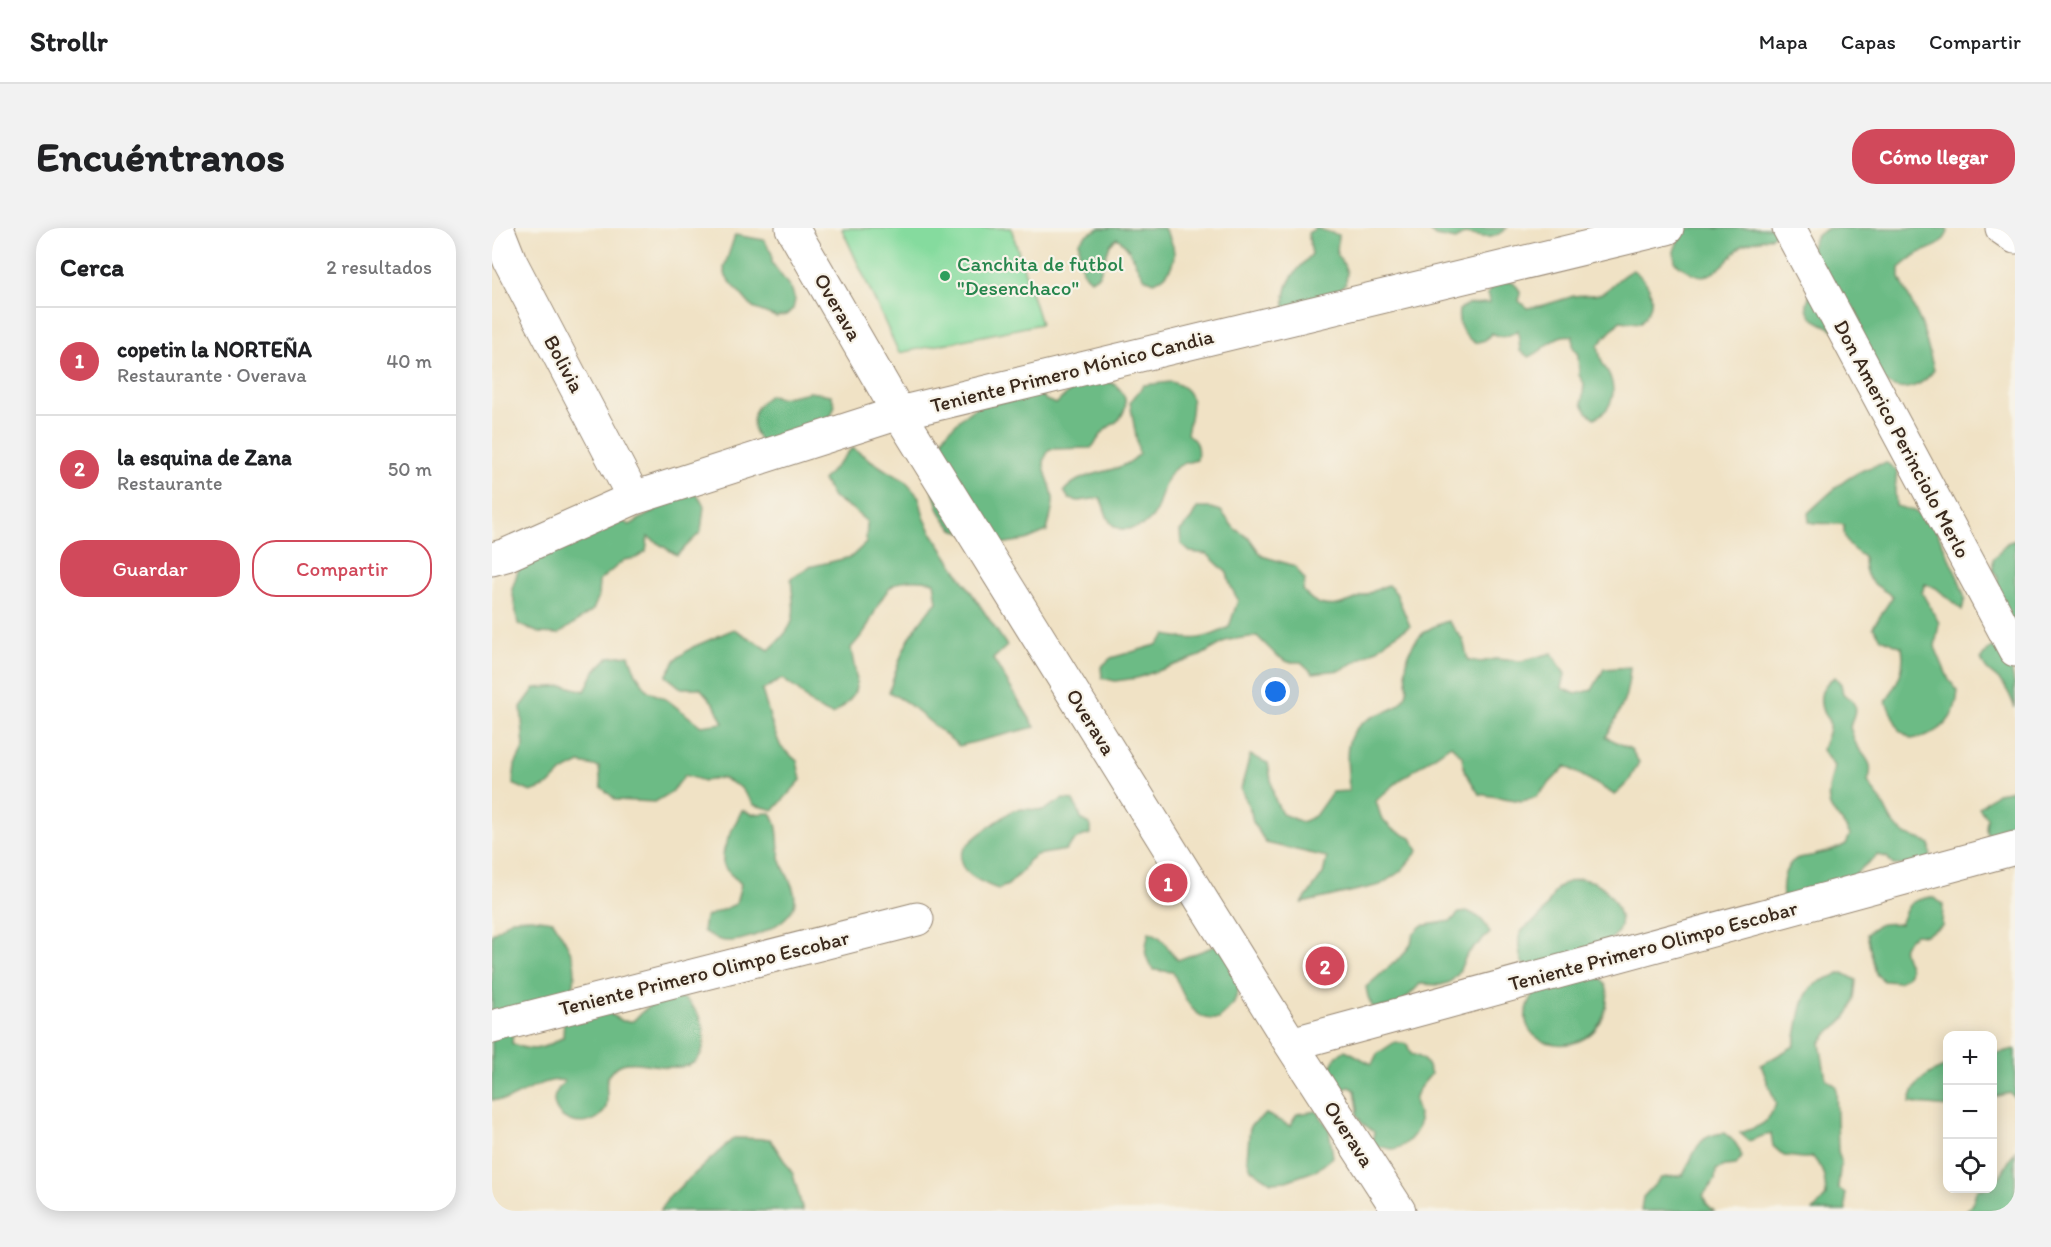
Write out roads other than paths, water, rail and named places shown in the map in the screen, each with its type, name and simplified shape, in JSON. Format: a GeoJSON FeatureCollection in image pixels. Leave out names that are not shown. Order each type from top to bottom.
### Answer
{"type":"FeatureCollection","features":[{"type":"Feature","properties":{"kind":"street","name":"Bolivia"},"geometry":{"type":"LineString","coordinates":[[496,228],[510,261],[634,498]]}},
{"type":"Feature","properties":{"kind":"street","name":"Overava"},"geometry":{"type":"LineString","coordinates":[[792,228],[899,412],[1291,1044],[1399,1211]]}},
{"type":"Feature","properties":{"kind":"street","name":"Teniente Primero Mónico Candia"},"geometry":{"type":"LineString","coordinates":[[492,559],[506,555],[634,498],[899,412],[1667,228]]}},
{"type":"Feature","properties":{"kind":"street","name":"Don Americo Perinciolo Merlo"},"geometry":{"type":"LineString","coordinates":[[1789,228],[2015,650]]}},
{"type":"Feature","properties":{"kind":"street"},"geometry":{"type":"LineString","coordinates":[[2002,228],[2015,237]]}},
{"type":"Feature","properties":{"kind":"street","name":"Teniente Primero Olimpo Escobar"},"geometry":{"type":"LineString","coordinates":[[1291,1044],[2015,848]]}},
{"type":"Feature","properties":{"kind":"street","name":"Teniente Primero Olimpo Escobar"},"geometry":{"type":"LineString","coordinates":[[492,1027],[917,919]]}},
{"type":"Feature","properties":{"kind":"place","name":"Canchita de futbol \"Desenchaco\""},"geometry":{"type":"Point","coordinates":[945,276]}},
{"type":"Feature","properties":{"kind":"place","name":"copetin la NORTEÑA"},"geometry":{"type":"Point","coordinates":[1168,883]}},
{"type":"Feature","properties":{"kind":"place","name":"la esquina de Zana"},"geometry":{"type":"Point","coordinates":[1325,966]}}]}
